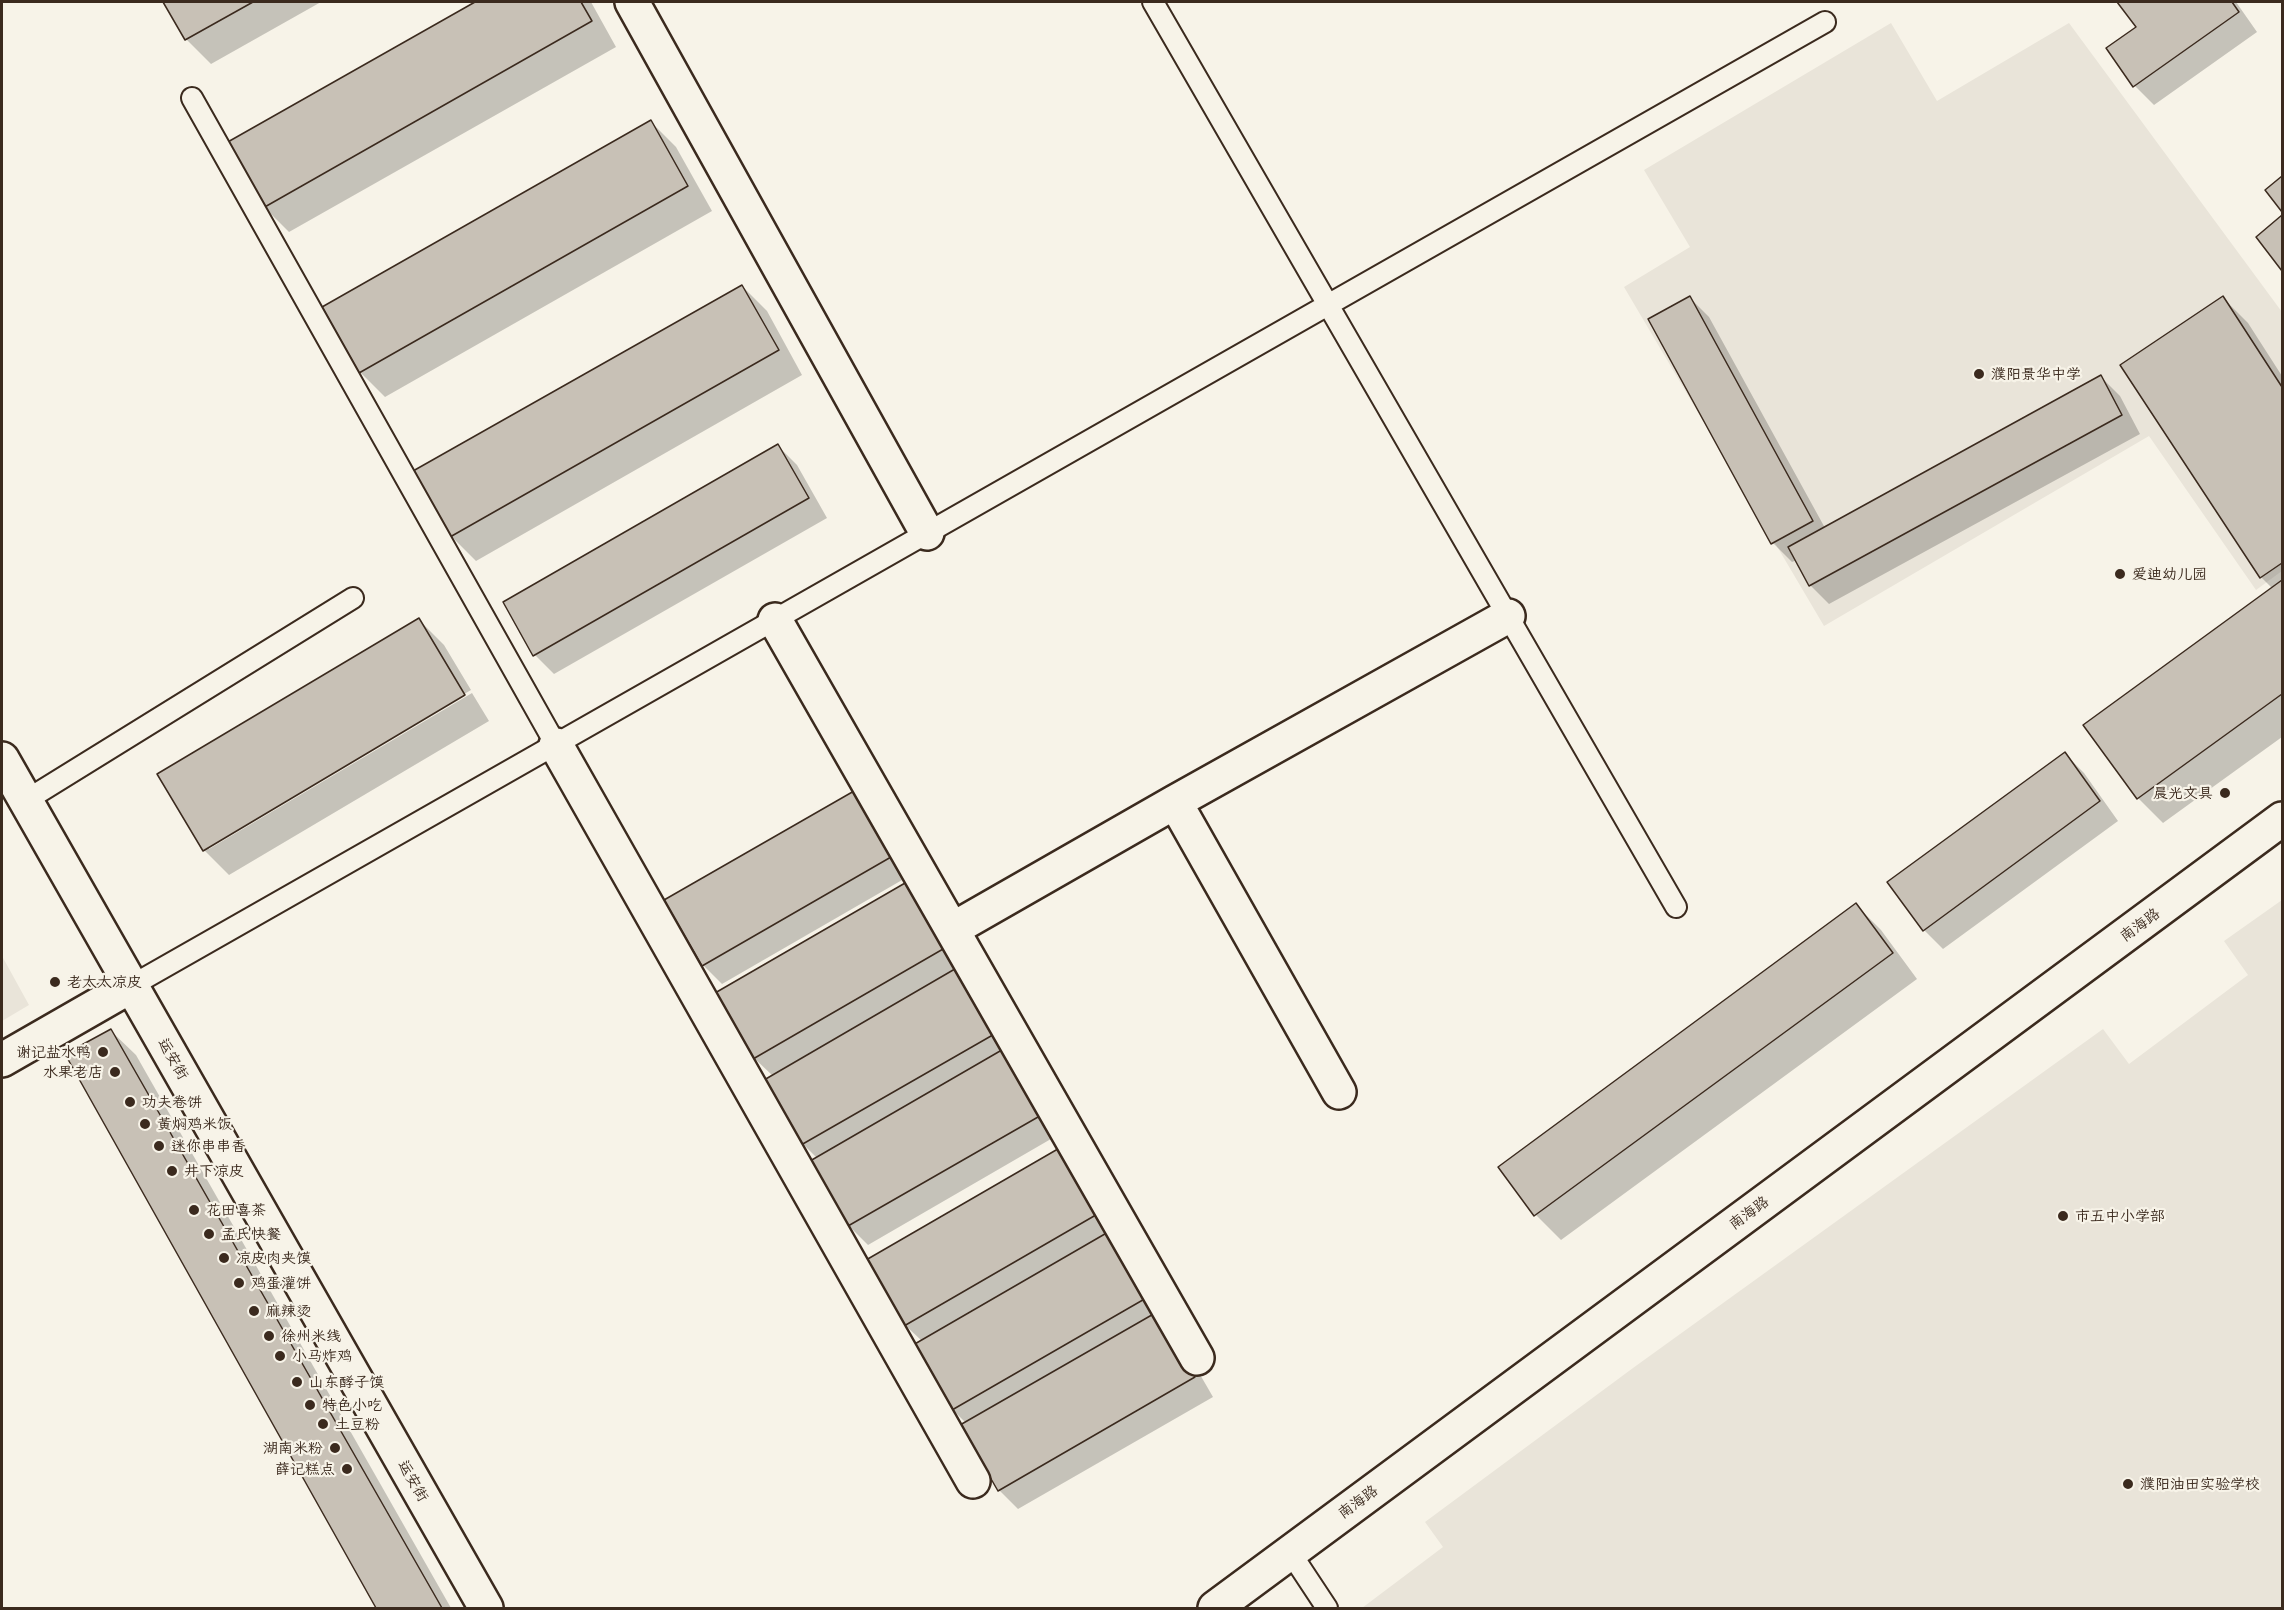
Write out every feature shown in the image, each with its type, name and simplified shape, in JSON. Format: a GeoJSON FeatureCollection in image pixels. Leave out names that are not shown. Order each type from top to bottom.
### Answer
{"type":"FeatureCollection","features":[{"type":"Feature","properties":{"kind":"street"},"geometry":{"type":"LineString","coordinates":[[632,2],[927,533]]}},
{"type":"Feature","properties":{"kind":"street"},"geometry":{"type":"LineString","coordinates":[[953,929],[1508,616]]}},
{"type":"Feature","properties":{"kind":"street"},"geometry":{"type":"LineString","coordinates":[[775,620],[1197,1358]]}},
{"type":"Feature","properties":{"kind":"street"},"geometry":{"type":"LineString","coordinates":[[556,745],[973,1481]]}},
{"type":"Feature","properties":{"kind":"street","name":"运安街"},"geometry":{"type":"LineString","coordinates":[[2,759],[486,1608]]}},
{"type":"Feature","properties":{"kind":"street"},"geometry":{"type":"LineString","coordinates":[[1175,802],[1339,1092]]}},
{"type":"Feature","properties":{"kind":"street","name":"南海路"},"geometry":{"type":"LineString","coordinates":[[1215,1608],[2283,819]]}},
{"type":"Feature","properties":{"kind":"street"},"geometry":{"type":"LineString","coordinates":[[2,1060],[131,986]]}},
{"type":"Feature","properties":{"kind":"lane"},"geometry":{"type":"LineString","coordinates":[[1152,2],[1676,907]]}},
{"type":"Feature","properties":{"kind":"lane"},"geometry":{"type":"LineString","coordinates":[[131,986],[1825,22]]}},
{"type":"Feature","properties":{"kind":"lane"},"geometry":{"type":"LineString","coordinates":[[192,98],[556,745]]}},
{"type":"Feature","properties":{"kind":"lane"},"geometry":{"type":"LineString","coordinates":[[25,801],[353,598]]}},
{"type":"Feature","properties":{"kind":"lane"},"geometry":{"type":"LineString","coordinates":[[1290,1552],[1327,1608]]}},
{"type":"Feature","properties":{"kind":"shaded area","name":"濮阳景华中学"},"geometry":{"type":"Polygon","coordinates":[[[1891,23],[1937,101],[2069,23],[2282,312],[2282,571],[2256,590],[2149,436],[1824,626],[1624,287],[1690,247],[1644,170],[1891,23]]]}},
{"type":"Feature","properties":{"kind":"shaded area","name":"市五中小学部"},"geometry":{"type":"Polygon","coordinates":[[[2282,900],[2282,1608],[1362,1608],[1443,1547],[1425,1522],[1633,1368],[2103,1029],[2129,1064],[2248,975],[2224,941],[2282,900]]]}},
{"type":"Feature","properties":{"kind":"shaded area"},"geometry":{"type":"Polygon","coordinates":[[[2,956],[29,1005],[2,1021],[2,956]]]}},
{"type":"Feature","properties":{"kind":"building"},"geometry":{"type":"Polygon","coordinates":[[[163,2],[253,2],[185,40],[163,2]]]}},
{"type":"Feature","properties":{"kind":"building"},"geometry":{"type":"Polygon","coordinates":[[[475,2],[581,2],[592,21],[263,208],[226,143],[475,2]]]}},
{"type":"Feature","properties":{"kind":"building"},"geometry":{"type":"Polygon","coordinates":[[[2117,2],[2232,2],[2239,12],[2133,87],[2106,48],[2136,27],[2117,2]]]}},
{"type":"Feature","properties":{"kind":"building"},"geometry":{"type":"Polygon","coordinates":[[[651,120],[688,186],[359,373],[322,307],[651,120]]]}},
{"type":"Feature","properties":{"kind":"building"},"geometry":{"type":"Polygon","coordinates":[[[2282,176],[2282,212],[2265,190],[2282,176]]]}},
{"type":"Feature","properties":{"kind":"building"},"geometry":{"type":"Polygon","coordinates":[[[2282,215],[2282,271],[2256,237],[2282,215]]]}},
{"type":"Feature","properties":{"kind":"building"},"geometry":{"type":"Polygon","coordinates":[[[742,285],[779,350],[450,537],[413,471],[742,285]]]}},
{"type":"Feature","properties":{"kind":"building"},"geometry":{"type":"Polygon","coordinates":[[[1690,296],[1813,521],[1771,544],[1648,319],[1690,296]]]}},
{"type":"Feature","properties":{"kind":"building"},"geometry":{"type":"Polygon","coordinates":[[[2223,296],[2282,387],[2282,563],[2260,578],[2120,365],[2223,296]]]}},
{"type":"Feature","properties":{"kind":"building"},"geometry":{"type":"Polygon","coordinates":[[[2101,375],[2122,415],[1809,586],[1788,547],[2101,375]]]}},
{"type":"Feature","properties":{"kind":"building"},"geometry":{"type":"Polygon","coordinates":[[[778,444],[809,498],[533,656],[503,602],[778,444]]]}},
{"type":"Feature","properties":{"kind":"building"},"geometry":{"type":"Polygon","coordinates":[[[2282,580],[2282,694],[2137,799],[2083,725],[2282,580]]]}},
{"type":"Feature","properties":{"kind":"building"},"geometry":{"type":"Polygon","coordinates":[[[419,618],[465,695],[203,851],[157,774],[419,618]]]}},
{"type":"Feature","properties":{"kind":"building"},"geometry":{"type":"Polygon","coordinates":[[[2065,752],[2100,801],[1923,931],[1887,882],[2065,752]]]}},
{"type":"Feature","properties":{"kind":"building"},"geometry":{"type":"Polygon","coordinates":[[[861,787],[898,853],[702,966],[664,900],[861,787]]]}},
{"type":"Feature","properties":{"kind":"building"},"geometry":{"type":"Polygon","coordinates":[[[912,879],[950,945],[753,1059],[715,993],[912,879]]]}},
{"type":"Feature","properties":{"kind":"building"},"geometry":{"type":"Polygon","coordinates":[[[1856,903],[1893,953],[1534,1216],[1498,1167],[1856,903]]]}},
{"type":"Feature","properties":{"kind":"building"},"geometry":{"type":"Polygon","coordinates":[[[960,966],[998,1032],[801,1145],[764,1080],[960,966]]]}},
{"type":"Feature","properties":{"kind":"building"},"geometry":{"type":"Polygon","coordinates":[[[111,1029],[442,1608],[376,1608],[65,1054],[111,1029]]]}},
{"type":"Feature","properties":{"kind":"building"},"geometry":{"type":"Polygon","coordinates":[[[1007,1047],[1045,1113],[848,1226],[810,1161],[1007,1047]]]}},
{"type":"Feature","properties":{"kind":"building"},"geometry":{"type":"Polygon","coordinates":[[[1063,1146],[1101,1212],[904,1326],[866,1260],[1063,1146]]]}},
{"type":"Feature","properties":{"kind":"building"},"geometry":{"type":"Polygon","coordinates":[[[1110,1231],[1148,1297],[952,1410],[913,1345],[1110,1231]]]}},
{"type":"Feature","properties":{"kind":"building"},"geometry":{"type":"Polygon","coordinates":[[[1157,1312],[1195,1377],[998,1491],[960,1425],[1157,1312]]]}},
{"type":"Feature","properties":{"kind":"place","name":"濮阳景华中学"},"geometry":{"type":"Point","coordinates":[1979,374]}},
{"type":"Feature","properties":{"kind":"place","name":"爱迪幼儿园"},"geometry":{"type":"Point","coordinates":[2120,574]}},
{"type":"Feature","properties":{"kind":"place","name":"晨光文具"},"geometry":{"type":"Point","coordinates":[2225,793]}},
{"type":"Feature","properties":{"kind":"place","name":"老太太凉皮"},"geometry":{"type":"Point","coordinates":[55,982]}},
{"type":"Feature","properties":{"kind":"place","name":"谢记盐水鸭"},"geometry":{"type":"Point","coordinates":[103,1052]}},
{"type":"Feature","properties":{"kind":"place","name":"水果老店"},"geometry":{"type":"Point","coordinates":[115,1072]}},
{"type":"Feature","properties":{"kind":"place","name":"功夫卷饼"},"geometry":{"type":"Point","coordinates":[130,1102]}},
{"type":"Feature","properties":{"kind":"place","name":"黄焖鸡米饭"},"geometry":{"type":"Point","coordinates":[145,1124]}},
{"type":"Feature","properties":{"kind":"place","name":"迷你串串香"},"geometry":{"type":"Point","coordinates":[159,1146]}},
{"type":"Feature","properties":{"kind":"place","name":"井下凉皮"},"geometry":{"type":"Point","coordinates":[172,1171]}},
{"type":"Feature","properties":{"kind":"place","name":"花田喜茶"},"geometry":{"type":"Point","coordinates":[194,1210]}},
{"type":"Feature","properties":{"kind":"place","name":"市五中小学部"},"geometry":{"type":"Point","coordinates":[2063,1216]}},
{"type":"Feature","properties":{"kind":"place","name":"孟氏快餐"},"geometry":{"type":"Point","coordinates":[209,1234]}},
{"type":"Feature","properties":{"kind":"place","name":"凉皮肉夹馍"},"geometry":{"type":"Point","coordinates":[224,1258]}},
{"type":"Feature","properties":{"kind":"place","name":"鸡蛋灌饼"},"geometry":{"type":"Point","coordinates":[239,1283]}},
{"type":"Feature","properties":{"kind":"place","name":"麻辣烫"},"geometry":{"type":"Point","coordinates":[254,1311]}},
{"type":"Feature","properties":{"kind":"place","name":"徐州米线"},"geometry":{"type":"Point","coordinates":[269,1336]}},
{"type":"Feature","properties":{"kind":"place","name":"小马炸鸡"},"geometry":{"type":"Point","coordinates":[280,1356]}},
{"type":"Feature","properties":{"kind":"place","name":"山东酵子馍"},"geometry":{"type":"Point","coordinates":[297,1382]}},
{"type":"Feature","properties":{"kind":"place","name":"特色小吃"},"geometry":{"type":"Point","coordinates":[310,1405]}},
{"type":"Feature","properties":{"kind":"place","name":"土豆粉"},"geometry":{"type":"Point","coordinates":[323,1424]}},
{"type":"Feature","properties":{"kind":"place","name":"湖南米粉"},"geometry":{"type":"Point","coordinates":[335,1448]}},
{"type":"Feature","properties":{"kind":"place","name":"薛记糕点"},"geometry":{"type":"Point","coordinates":[347,1469]}},
{"type":"Feature","properties":{"kind":"place","name":"濮阳油田实验学校"},"geometry":{"type":"Point","coordinates":[2128,1484]}}]}
